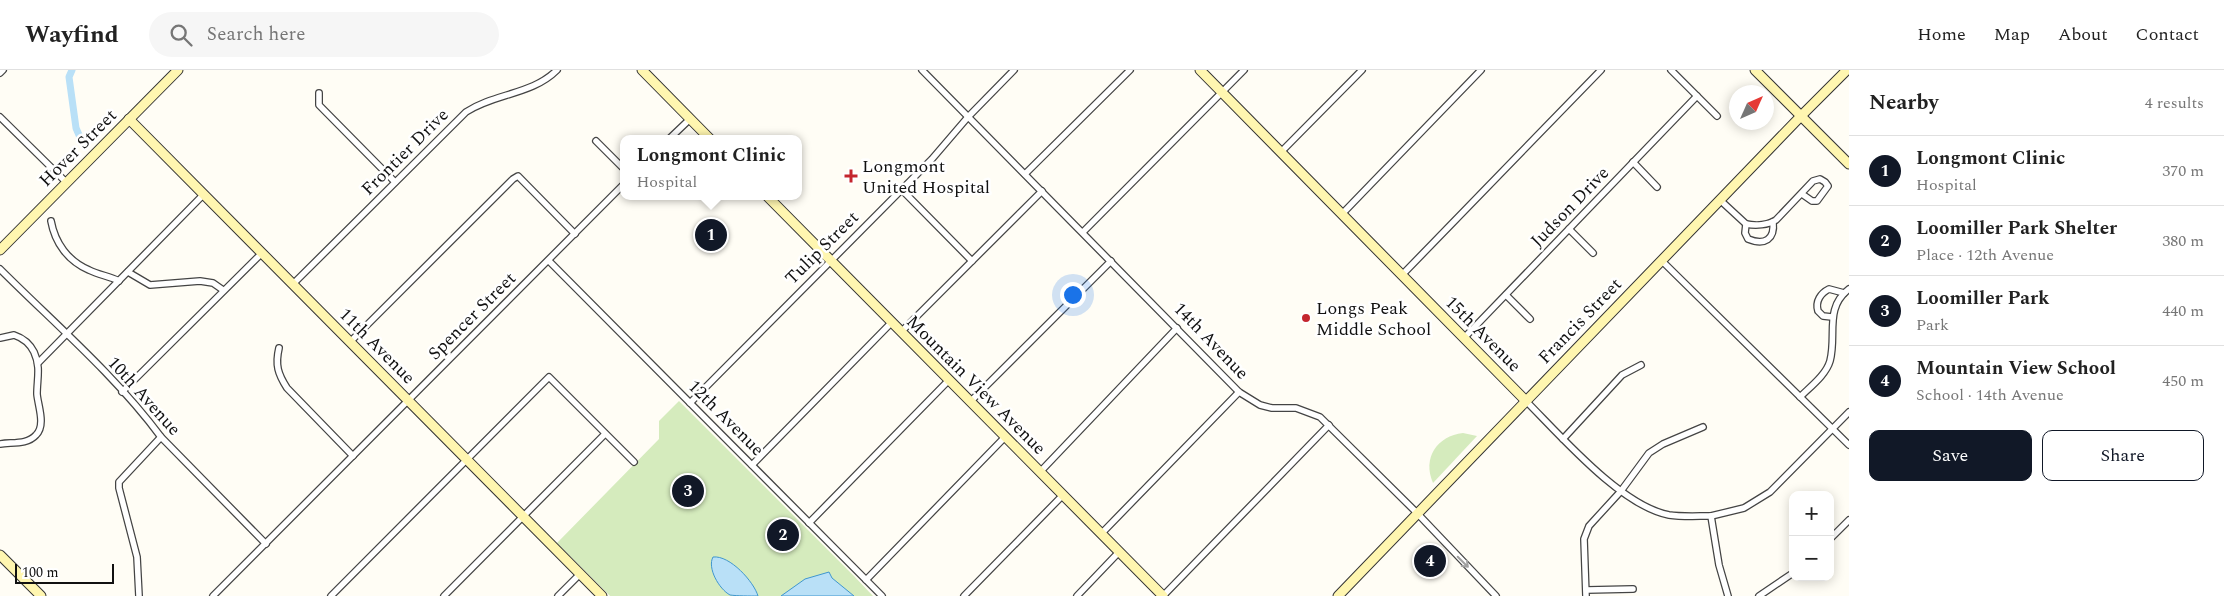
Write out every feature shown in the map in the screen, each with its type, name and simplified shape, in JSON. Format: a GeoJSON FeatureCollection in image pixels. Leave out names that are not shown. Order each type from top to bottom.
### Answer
{"type":"FeatureCollection","features":[{"type":"Feature","properties":{"kind":"street"},"geometry":{"type":"LineString","coordinates":[[0,73],[3,70]]}},
{"type":"Feature","properties":{"kind":"street","name":"Hover Street"},"geometry":{"type":"LineString","coordinates":[[0,250],[178,70]]}},
{"type":"Feature","properties":{"kind":"street","name":"Frontier Drive"},"geometry":{"type":"LineString","coordinates":[[293,284],[466,112],[494,98],[534,86],[557,70]]}},
{"type":"Feature","properties":{"kind":"street"},"geometry":{"type":"LineString","coordinates":[[642,70],[706,135]]}},
{"type":"Feature","properties":{"kind":"street","name":"14th Avenue"},"geometry":{"type":"LineString","coordinates":[[922,70],[1239,392],[1260,405],[1272,408],[1296,408],[1320,417],[1417,513],[1496,596]]}},
{"type":"Feature","properties":{"kind":"street","name":"Tulip Street"},"geometry":{"type":"LineString","coordinates":[[690,403],[830,260],[902,190],[968,117],[1014,70]]}},
{"type":"Feature","properties":{"kind":"street"},"geometry":{"type":"LineString","coordinates":[[1025,174],[1130,70]]}},
{"type":"Feature","properties":{"kind":"street","name":"15th Avenue"},"geometry":{"type":"LineString","coordinates":[[1200,70],[1563,439],[1621,491],[1642,504],[1668,514],[1711,516],[1744,508],[1770,492],[1849,412]]}},
{"type":"Feature","properties":{"kind":"street"},"geometry":{"type":"LineString","coordinates":[[1083,232],[1244,70]]}},
{"type":"Feature","properties":{"kind":"street"},"geometry":{"type":"LineString","coordinates":[[1281,152],[1362,70]]}},
{"type":"Feature","properties":{"kind":"street"},"geometry":{"type":"LineString","coordinates":[[1342,214],[1481,70]]}},
{"type":"Feature","properties":{"kind":"street"},"geometry":{"type":"LineString","coordinates":[[1402,275],[1601,70]]}},
{"type":"Feature","properties":{"kind":"street"},"geometry":{"type":"LineString","coordinates":[[1671,70],[1717,116]]}},
{"type":"Feature","properties":{"kind":"street"},"geometry":{"type":"LineString","coordinates":[[1755,70],[1849,164]]}},
{"type":"Feature","properties":{"kind":"street","name":"Francis Street"},"geometry":{"type":"LineString","coordinates":[[1338,596],[1661,260],[1847,70]]}},
{"type":"Feature","properties":{"kind":"street"},"geometry":{"type":"LineString","coordinates":[[319,94],[320,105],[395,182]]}},
{"type":"Feature","properties":{"kind":"street","name":"Judson Drive"},"geometry":{"type":"LineString","coordinates":[[1464,338],[1697,96]]}},
{"type":"Feature","properties":{"kind":"street"},"geometry":{"type":"LineString","coordinates":[[0,117],[66,183]]}},
{"type":"Feature","properties":{"kind":"street","name":"11th Avenue"},"geometry":{"type":"LineString","coordinates":[[129,119],[602,596]]}},
{"type":"Feature","properties":{"kind":"street"},"geometry":{"type":"LineString","coordinates":[[673,135],[690,119]]}},
{"type":"Feature","properties":{"kind":"street"},"geometry":{"type":"LineString","coordinates":[[596,141],[620,165]]}},
{"type":"Feature","properties":{"kind":"street"},"geometry":{"type":"LineString","coordinates":[[1633,162],[1657,187]]}},
{"type":"Feature","properties":{"kind":"street"},"geometry":{"type":"LineString","coordinates":[[350,342],[518,176],[575,234]]}},
{"type":"Feature","properties":{"kind":"street"},"geometry":{"type":"LineString","coordinates":[[1720,200],[1746,224],[1773,222],[1814,181],[1820,179],[1828,186],[1817,201],[1807,199],[1802,194]]}},
{"type":"Feature","properties":{"kind":"street","name":"Spencer Street"},"geometry":{"type":"LineString","coordinates":[[213,596],[620,188]]}},
{"type":"Feature","properties":{"kind":"street"},"geometry":{"type":"LineString","coordinates":[[902,190],[972,261]]}},
{"type":"Feature","properties":{"kind":"street"},"geometry":{"type":"LineString","coordinates":[[901,332],[1042,191]]}},
{"type":"Feature","properties":{"kind":"street"},"geometry":{"type":"LineString","coordinates":[[38,363],[204,194]]}},
{"type":"Feature","properties":{"kind":"street","name":"Mountain View Avenue"},"geometry":{"type":"LineString","coordinates":[[771,200],[1163,596]]}},
{"type":"Feature","properties":{"kind":"street"},"geometry":{"type":"LineString","coordinates":[[51,221],[53,235],[60,247],[74,261],[89,270],[119,281]]}},
{"type":"Feature","properties":{"kind":"street"},"geometry":{"type":"LineString","coordinates":[[1746,224],[1745,233],[1748,239],[1763,241],[1775,232],[1773,222]]}},
{"type":"Feature","properties":{"kind":"street"},"geometry":{"type":"LineString","coordinates":[[1569,229],[1593,253]]}},
{"type":"Feature","properties":{"kind":"street"},"geometry":{"type":"LineString","coordinates":[[122,392],[262,253]]}},
{"type":"Feature","properties":{"kind":"street"},"geometry":{"type":"LineString","coordinates":[[1661,260],[1849,445]]}},
{"type":"Feature","properties":{"kind":"street","name":"12th Avenue"},"geometry":{"type":"LineString","coordinates":[[548,261],[882,596]]}},
{"type":"Feature","properties":{"kind":"street"},"geometry":{"type":"LineString","coordinates":[[970,402],[1111,261]]}},
{"type":"Feature","properties":{"kind":"street","name":"10th Avenue"},"geometry":{"type":"LineString","coordinates":[[0,269],[122,392],[161,437],[266,544]]}},
{"type":"Feature","properties":{"kind":"street"},"geometry":{"type":"LineString","coordinates":[[128,272],[150,285],[208,281],[224,290]]}},
{"type":"Feature","properties":{"kind":"street"},"geometry":{"type":"LineString","coordinates":[[1832,317],[1823,316],[1818,311],[1818,301],[1822,293],[1829,289],[1847,291]]}},
{"type":"Feature","properties":{"kind":"street"},"geometry":{"type":"LineString","coordinates":[[1800,397],[1825,371],[1830,362],[1832,317],[1835,305],[1847,291]]}},
{"type":"Feature","properties":{"kind":"street"},"geometry":{"type":"LineString","coordinates":[[1506,295],[1530,319]]}},
{"type":"Feature","properties":{"kind":"street"},"geometry":{"type":"LineString","coordinates":[[752,465],[892,322]]}},
{"type":"Feature","properties":{"kind":"street"},"geometry":{"type":"LineString","coordinates":[[1040,472],[1178,328]]}},
{"type":"Feature","properties":{"kind":"street"},"geometry":{"type":"LineString","coordinates":[[0,338],[7,335],[21,337],[34,352],[38,363],[37,393],[41,418],[39,432],[30,439],[22,442],[0,444]]}},
{"type":"Feature","properties":{"kind":"street"},"geometry":{"type":"LineString","coordinates":[[279,348],[276,360],[281,378],[287,388],[353,456]]}},
{"type":"Feature","properties":{"kind":"street"},"geometry":{"type":"LineString","coordinates":[[1563,439],[1622,375],[1641,365]]}},
{"type":"Feature","properties":{"kind":"street"},"geometry":{"type":"LineString","coordinates":[[331,596],[549,377],[634,462]]}},
{"type":"Feature","properties":{"kind":"street"},"geometry":{"type":"LineString","coordinates":[[809,523],[949,380]]}},
{"type":"Feature","properties":{"kind":"street"},"geometry":{"type":"LineString","coordinates":[[1101,534],[1239,392]]}},
{"type":"Feature","properties":{"kind":"street"},"geometry":{"type":"LineString","coordinates":[[1163,596],[1329,425]]}},
{"type":"Feature","properties":{"kind":"street"},"geometry":{"type":"LineString","coordinates":[[1633,589],[1587,593],[1584,539],[1589,526],[1621,491],[1649,453],[1664,444],[1703,428]]}},
{"type":"Feature","properties":{"kind":"street"},"geometry":{"type":"LineString","coordinates":[[444,596],[605,434]]}},
{"type":"Feature","properties":{"kind":"street"},"geometry":{"type":"LineString","coordinates":[[139,596],[137,557],[119,482],[161,437]]}},
{"type":"Feature","properties":{"kind":"street"},"geometry":{"type":"LineString","coordinates":[[866,580],[1005,437]]}},
{"type":"Feature","properties":{"kind":"street"},"geometry":{"type":"LineString","coordinates":[[964,596],[1062,495]]}},
{"type":"Feature","properties":{"kind":"street"},"geometry":{"type":"LineString","coordinates":[[1711,516],[1718,565],[1728,596]]}},
{"type":"Feature","properties":{"kind":"street"},"geometry":{"type":"LineString","coordinates":[[1833,536],[1849,520]]}},
{"type":"Feature","properties":{"kind":"street"},"geometry":{"type":"LineString","coordinates":[[1076,596],[1120,552]]}},
{"type":"Feature","properties":{"kind":"street"},"geometry":{"type":"LineString","coordinates":[[0,555],[41,596]]}},
{"type":"Feature","properties":{"kind":"street"},"geometry":{"type":"LineString","coordinates":[[558,596],[580,574]]}},
{"type":"Feature","properties":{"kind":"street"},"geometry":{"type":"LineString","coordinates":[[1759,596],[1789,577]]}},
{"type":"Feature","properties":{"kind":"green space"},"geometry":{"type":"Polygon","coordinates":[[[679,401],[873,596],[610,596],[557,543],[659,439],[659,421],[679,401]]]}},
{"type":"Feature","properties":{"kind":"green space"},"geometry":{"type":"Polygon","coordinates":[[[1463,433],[1477,436],[1433,483],[1429,465],[1434,450],[1446,439],[1463,433]]]}},
{"type":"Feature","properties":{"kind":"water"},"geometry":{"type":"Polygon","coordinates":[[[713,557],[727,560],[734,565],[752,584],[758,596],[730,595],[726,592],[715,578],[712,567],[713,557]]]}},
{"type":"Feature","properties":{"kind":"water"},"geometry":{"type":"Polygon","coordinates":[[[829,572],[832,578],[854,596],[781,596],[805,579],[829,572]]]}},
{"type":"Feature","properties":{"kind":"waterway"},"geometry":{"type":"LineString","coordinates":[[72,70],[69,77],[76,128],[79,135]]}},
{"type":"Feature","properties":{"kind":"place","name":"Longmont United Hospital"},"geometry":{"type":"Point","coordinates":[851,176]}},
{"type":"Feature","properties":{"kind":"place","name":"Longmont Clinic"},"geometry":{"type":"Point","coordinates":[711,235]}},
{"type":"Feature","properties":{"kind":"place","name":"Longs Peak Middle School"},"geometry":{"type":"Point","coordinates":[1306,318]}},
{"type":"Feature","properties":{"kind":"place","name":"Loomiller Park"},"geometry":{"type":"Point","coordinates":[688,491]}},
{"type":"Feature","properties":{"kind":"place","name":"Loomiller Park Shelter"},"geometry":{"type":"Point","coordinates":[783,535]}},
{"type":"Feature","properties":{"kind":"place","name":"Mountain View School"},"geometry":{"type":"Point","coordinates":[1430,561]}}]}
